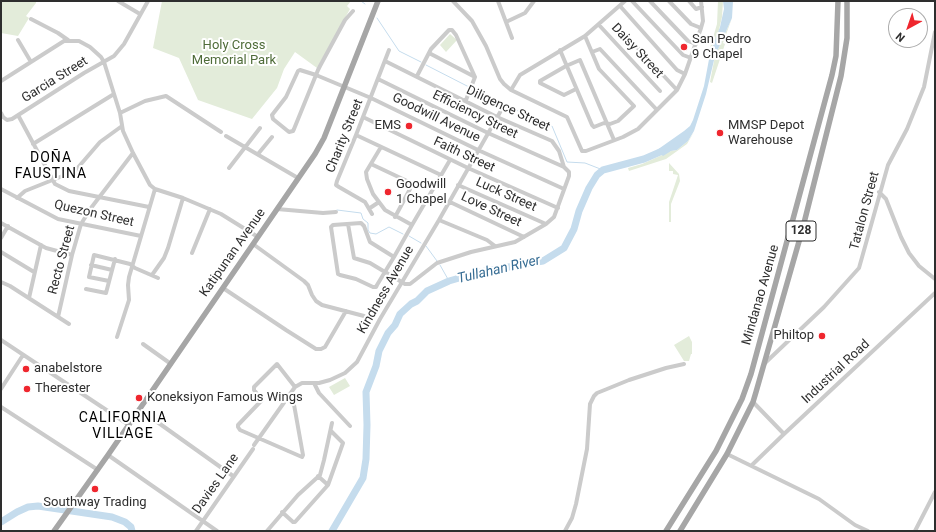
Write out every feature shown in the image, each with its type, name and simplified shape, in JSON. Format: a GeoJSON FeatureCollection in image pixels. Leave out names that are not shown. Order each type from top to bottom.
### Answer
{"type":"FeatureCollection","features":[{"type":"Feature","properties":{"kind":"main road","name":"Katipunan Avenue"},"geometry":{"type":"LineString","coordinates":[[54,531],[171,364],[324,138],[378,1]]}},
{"type":"Feature","properties":{"kind":"main road","name":"Mindanao Avenue"},"geometry":{"type":"LineString","coordinates":[[666,531],[716,451],[742,399],[832,75],[836,56],[838,1]]}},
{"type":"Feature","properties":{"kind":"main road","name":"Mindanao Avenue"},"geometry":{"type":"LineString","coordinates":[[680,531],[727,454],[753,402],[802,231],[842,76],[847,38],[847,1]]}},
{"type":"Feature","properties":{"kind":"street"},"geometry":{"type":"LineString","coordinates":[[118,1],[140,14]]}},
{"type":"Feature","properties":{"kind":"street","name":"Garcia Street"},"geometry":{"type":"LineString","coordinates":[[18,116],[114,56],[148,1]]}},
{"type":"Feature","properties":{"kind":"street"},"geometry":{"type":"LineString","coordinates":[[453,1],[472,21],[486,46],[500,80],[511,90],[567,117],[582,151],[586,151],[631,134],[638,129],[677,90],[685,74],[703,21],[701,1]]}},
{"type":"Feature","properties":{"kind":"street"},"geometry":{"type":"LineString","coordinates":[[498,1],[512,38]]}},
{"type":"Feature","properties":{"kind":"street"},"geometry":{"type":"LineString","coordinates":[[506,22],[525,13],[534,1]]}},
{"type":"Feature","properties":{"kind":"street"},"geometry":{"type":"LineString","coordinates":[[511,90],[520,75],[585,36],[625,1]]}},
{"type":"Feature","properties":{"kind":"street"},"geometry":{"type":"LineString","coordinates":[[632,1],[682,55],[691,58]]}},
{"type":"Feature","properties":{"kind":"street"},"geometry":{"type":"LineString","coordinates":[[650,1],[688,41],[696,44]]}},
{"type":"Feature","properties":{"kind":"street"},"geometry":{"type":"LineString","coordinates":[[669,1],[691,24],[701,28]]}},
{"type":"Feature","properties":{"kind":"street"},"geometry":{"type":"LineString","coordinates":[[689,1],[696,9],[702,7]]}},
{"type":"Feature","properties":{"kind":"street"},"geometry":{"type":"LineString","coordinates":[[620,6],[677,70],[685,74]]}},
{"type":"Feature","properties":{"kind":"street"},"geometry":{"type":"LineString","coordinates":[[316,76],[346,20],[353,11]]}},
{"type":"Feature","properties":{"kind":"street"},"geometry":{"type":"LineString","coordinates":[[32,19],[58,32],[68,40]]}},
{"type":"Feature","properties":{"kind":"street","name":"Daisy Street"},"geometry":{"type":"LineString","coordinates":[[599,25],[660,91]]}},
{"type":"Feature","properties":{"kind":"street"},"geometry":{"type":"LineString","coordinates":[[620,29],[677,90]]}},
{"type":"Feature","properties":{"kind":"street"},"geometry":{"type":"LineString","coordinates":[[417,76],[428,53],[449,30],[452,30],[456,35],[475,77],[466,100]]}},
{"type":"Feature","properties":{"kind":"street","name":"Tatalon Street"},"geometry":{"type":"LineString","coordinates":[[764,365],[824,307],[859,268],[879,192],[889,162],[906,132],[924,87],[933,59],[935,32]]}},
{"type":"Feature","properties":{"kind":"street"},"geometry":{"type":"LineString","coordinates":[[560,50],[592,125],[594,127],[604,123],[610,124],[618,121],[634,107],[600,69],[585,36]]}},
{"type":"Feature","properties":{"kind":"street"},"geometry":{"type":"LineString","coordinates":[[18,40],[32,62]]}},
{"type":"Feature","properties":{"kind":"street"},"geometry":{"type":"LineString","coordinates":[[1,81],[60,43],[68,40],[79,41],[90,47],[101,57],[104,62],[120,113],[122,126],[133,153],[149,182],[155,189],[210,209],[258,237]]}},
{"type":"Feature","properties":{"kind":"street"},"geometry":{"type":"LineString","coordinates":[[592,52],[600,49],[657,110]]}},
{"type":"Feature","properties":{"kind":"street","name":"Charity Street"},"geometry":{"type":"LineString","coordinates":[[370,208],[365,202],[336,185],[389,50]]}},
{"type":"Feature","properties":{"kind":"street"},"geometry":{"type":"LineString","coordinates":[[428,53],[475,77]]}},
{"type":"Feature","properties":{"kind":"street"},"geometry":{"type":"LineString","coordinates":[[576,89],[564,95],[540,83],[541,80],[566,66],[581,60],[614,140]]}},
{"type":"Feature","properties":{"kind":"street","name":"Diligence Street"},"geometry":{"type":"LineString","coordinates":[[385,61],[466,100],[497,117],[552,141],[559,151],[564,167],[569,172],[558,208],[554,217],[546,224],[515,242],[443,260],[411,283],[408,284],[402,282]]}},
{"type":"Feature","properties":{"kind":"street","name":"Goodwill Avenue"},"geometry":{"type":"LineString","coordinates":[[316,76],[294,129],[290,132],[272,117],[287,94],[298,71],[300,70],[316,76],[344,87],[371,98],[478,150],[564,189]]}},
{"type":"Feature","properties":{"kind":"street","name":"Efficiency Street"},"geometry":{"type":"LineString","coordinates":[[378,79],[488,133],[564,167]]}},
{"type":"Feature","properties":{"kind":"street"},"geometry":{"type":"LineString","coordinates":[[33,144],[114,94]]}},
{"type":"Feature","properties":{"kind":"street"},"geometry":{"type":"LineString","coordinates":[[120,113],[145,101],[166,96],[221,132]]}},
{"type":"Feature","properties":{"kind":"street","name":"Kindness Avenue"},"geometry":{"type":"LineString","coordinates":[[295,387],[302,383],[326,382],[334,379],[349,370],[357,362],[402,282],[450,202],[458,185],[503,107]]}},
{"type":"Feature","properties":{"kind":"street"},"geometry":{"type":"LineString","coordinates":[[1,113],[7,120],[18,116],[55,184],[64,189],[149,207]]}},
{"type":"Feature","properties":{"kind":"street","name":"Faith Street"},"geometry":{"type":"LineString","coordinates":[[363,117],[450,160],[558,208]]}},
{"type":"Feature","properties":{"kind":"street"},"geometry":{"type":"LineString","coordinates":[[17,198],[25,191],[78,169],[100,142],[122,126]]}},
{"type":"Feature","properties":{"kind":"street"},"geometry":{"type":"LineString","coordinates":[[229,168],[260,128]]}},
{"type":"Feature","properties":{"kind":"street"},"geometry":{"type":"LineString","coordinates":[[356,135],[441,175]]}},
{"type":"Feature","properties":{"kind":"street"},"geometry":{"type":"LineString","coordinates":[[226,136],[298,178]]}},
{"type":"Feature","properties":{"kind":"street"},"geometry":{"type":"LineString","coordinates":[[258,154],[272,137]]}},
{"type":"Feature","properties":{"kind":"street"},"geometry":{"type":"LineString","coordinates":[[381,147],[366,175],[372,192],[386,210],[395,217],[412,225]]}},
{"type":"Feature","properties":{"kind":"street","name":"Recto Street"},"geometry":{"type":"LineString","coordinates":[[58,317],[72,255],[81,224],[100,196],[133,153]]}},
{"type":"Feature","properties":{"kind":"street"},"geometry":{"type":"LineString","coordinates":[[394,257],[370,242],[362,224],[358,223],[332,226],[330,229],[337,272],[340,275],[356,279],[376,287],[394,257],[450,160]]}},
{"type":"Feature","properties":{"kind":"street"},"geometry":{"type":"LineString","coordinates":[[372,164],[411,184],[410,189],[395,217]]}},
{"type":"Feature","properties":{"kind":"street","name":"Luck Street"},"geometry":{"type":"LineString","coordinates":[[458,185],[546,224]]}},
{"type":"Feature","properties":{"kind":"street","name":"Quezon Street"},"geometry":{"type":"LineString","coordinates":[[1,189],[53,217],[141,236]]}},
{"type":"Feature","properties":{"kind":"street"},"geometry":{"type":"LineString","coordinates":[[118,337],[129,300],[128,281],[155,189]]}},
{"type":"Feature","properties":{"kind":"street"},"geometry":{"type":"LineString","coordinates":[[879,192],[886,199],[900,237],[909,253],[919,266],[935,279]]}},
{"type":"Feature","properties":{"kind":"street"},"geometry":{"type":"LineString","coordinates":[[152,275],[164,258],[183,198]]}},
{"type":"Feature","properties":{"kind":"street"},"geometry":{"type":"LineString","coordinates":[[372,214],[370,208],[379,202]]}},
{"type":"Feature","properties":{"kind":"street","name":"Love Street"},"geometry":{"type":"LineString","coordinates":[[450,202],[524,237]]}},
{"type":"Feature","properties":{"kind":"street"},"geometry":{"type":"LineString","coordinates":[[192,253],[210,209]]}},
{"type":"Feature","properties":{"kind":"street"},"geometry":{"type":"LineString","coordinates":[[277,209],[323,213],[336,212]]}},
{"type":"Feature","properties":{"kind":"street"},"geometry":{"type":"LineString","coordinates":[[439,220],[487,240],[495,246]]}},
{"type":"Feature","properties":{"kind":"street"},"geometry":{"type":"LineString","coordinates":[[1,223],[40,245],[72,255]]}},
{"type":"Feature","properties":{"kind":"street"},"geometry":{"type":"LineString","coordinates":[[348,224],[354,258],[368,262],[402,282]]}},
{"type":"Feature","properties":{"kind":"street"},"geometry":{"type":"LineString","coordinates":[[1,238],[8,226]]}},
{"type":"Feature","properties":{"kind":"street"},"geometry":{"type":"LineString","coordinates":[[253,244],[304,281],[308,285],[316,301],[322,305],[364,316]]}},
{"type":"Feature","properties":{"kind":"street"},"geometry":{"type":"LineString","coordinates":[[29,298],[40,245]]}},
{"type":"Feature","properties":{"kind":"street"},"geometry":{"type":"LineString","coordinates":[[1,252],[34,272]]}},
{"type":"Feature","properties":{"kind":"street"},"geometry":{"type":"LineString","coordinates":[[110,281],[90,277],[94,255],[115,259],[130,264],[158,278]]}},
{"type":"Feature","properties":{"kind":"street"},"geometry":{"type":"LineString","coordinates":[[86,288],[106,293],[115,259]]}},
{"type":"Feature","properties":{"kind":"street"},"geometry":{"type":"LineString","coordinates":[[91,266],[112,270]]}},
{"type":"Feature","properties":{"kind":"street"},"geometry":{"type":"LineString","coordinates":[[1,282],[69,324]]}},
{"type":"Feature","properties":{"kind":"street"},"geometry":{"type":"LineString","coordinates":[[223,288],[316,349],[325,347],[346,311]]}},
{"type":"Feature","properties":{"kind":"street","name":"Industrial Road"},"geometry":{"type":"LineString","coordinates":[[752,465],[935,294]]}},
{"type":"Feature","properties":{"kind":"street"},"geometry":{"type":"LineString","coordinates":[[1,340],[129,425]]}},
{"type":"Feature","properties":{"kind":"street"},"geometry":{"type":"LineString","coordinates":[[143,344],[171,364]]}},
{"type":"Feature","properties":{"kind":"street"},"geometry":{"type":"LineString","coordinates":[[1,389],[23,355]]}},
{"type":"Feature","properties":{"kind":"street"},"geometry":{"type":"LineString","coordinates":[[258,438],[295,387],[278,364],[254,386],[254,390],[262,400],[238,426],[239,429],[258,438],[301,457],[303,456],[294,399],[290,394]]}},
{"type":"Feature","properties":{"kind":"street"},"geometry":{"type":"LineString","coordinates":[[565,531],[572,518],[576,504],[587,449],[590,404],[594,396],[607,388],[629,380],[684,364]]}},
{"type":"Feature","properties":{"kind":"street"},"geometry":{"type":"LineString","coordinates":[[314,383],[319,393],[350,426]]}},
{"type":"Feature","properties":{"kind":"street"},"geometry":{"type":"LineString","coordinates":[[753,402],[784,434]]}},
{"type":"Feature","properties":{"kind":"street"},"geometry":{"type":"LineString","coordinates":[[1,407],[98,470]]}},
{"type":"Feature","properties":{"kind":"street"},"geometry":{"type":"LineString","coordinates":[[139,409],[233,476]]}},
{"type":"Feature","properties":{"kind":"street"},"geometry":{"type":"LineString","coordinates":[[267,531],[282,512],[321,472],[332,423]]}},
{"type":"Feature","properties":{"kind":"street"},"geometry":{"type":"LineString","coordinates":[[282,512],[293,522],[295,522],[328,485],[343,443],[331,431]]}},
{"type":"Feature","properties":{"kind":"street","name":"Davies Lane"},"geometry":{"type":"LineString","coordinates":[[196,531],[202,520],[254,447],[258,438]]}},
{"type":"Feature","properties":{"kind":"street"},"geometry":{"type":"LineString","coordinates":[[727,454],[819,499],[855,525],[868,531]]}},
{"type":"Feature","properties":{"kind":"street"},"geometry":{"type":"LineString","coordinates":[[108,455],[217,531]]}},
{"type":"Feature","properties":{"kind":"street"},"geometry":{"type":"LineString","coordinates":[[318,476],[328,485]]}},
{"type":"Feature","properties":{"kind":"street"},"geometry":{"type":"LineString","coordinates":[[915,531],[935,492]]}},
{"type":"Feature","properties":{"kind":"green space"},"geometry":{"type":"Polygon","coordinates":[[[1,1],[36,1],[26,16],[29,18],[18,36],[1,33],[1,1]]]}},
{"type":"Feature","properties":{"kind":"green space","name":"Holy Cross Memorial Park"},"geometry":{"type":"Polygon","coordinates":[[[162,1],[351,1],[347,6],[350,9],[317,68],[295,52],[284,69],[277,88],[252,119],[198,100],[179,58],[153,48],[162,1]]]}},
{"type":"Feature","properties":{"kind":"green space"},"geometry":{"type":"Polygon","coordinates":[[[718,1],[723,1],[722,17],[715,43],[710,48],[717,24],[718,1]]]}},
{"type":"Feature","properties":{"kind":"green space"},"geometry":{"type":"Polygon","coordinates":[[[732,18],[723,43],[725,44],[712,83],[710,82],[715,56],[732,18]]]}},
{"type":"Feature","properties":{"kind":"green space"},"geometry":{"type":"Polygon","coordinates":[[[450,34],[457,40],[446,52],[440,45],[450,34]]]}},
{"type":"Feature","properties":{"kind":"green space"},"geometry":{"type":"Polygon","coordinates":[[[694,132],[687,144],[666,159],[629,171],[628,168],[677,150],[688,141],[694,132]]]}},
{"type":"Feature","properties":{"kind":"green space"},"geometry":{"type":"Polygon","coordinates":[[[669,163],[679,174],[680,181],[671,204],[671,222],[669,222],[669,202],[678,175],[673,174],[673,171],[669,171],[669,163]]]}},
{"type":"Feature","properties":{"kind":"green space"},"geometry":{"type":"Polygon","coordinates":[[[689,336],[692,342],[692,354],[689,361],[684,361],[674,345],[689,336]]]}},
{"type":"Feature","properties":{"kind":"green space"},"geometry":{"type":"Polygon","coordinates":[[[345,378],[350,386],[334,395],[329,387],[345,378]]]}},
{"type":"Feature","properties":{"kind":"water"},"geometry":{"type":"Polygon","coordinates":[[[723,1],[733,1],[732,18],[715,56],[706,94],[694,131],[688,141],[677,150],[671,151],[663,156],[657,150],[690,126],[693,120],[704,86],[710,54],[720,27],[724,9],[723,1]]]}},
{"type":"Feature","properties":{"kind":"waterway"},"geometry":{"type":"LineString","coordinates":[[361,1],[365,4]]}},
{"type":"Feature","properties":{"kind":"waterway"},"geometry":{"type":"LineString","coordinates":[[377,18],[399,51],[421,62]]}},
{"type":"Feature","properties":{"kind":"waterway"},"geometry":{"type":"LineString","coordinates":[[426,65],[469,87]]}},
{"type":"Feature","properties":{"kind":"waterway"},"geometry":{"type":"LineString","coordinates":[[475,90],[552,126],[567,162],[585,163],[603,170]]}},
{"type":"Feature","properties":{"kind":"waterway","name":"Tullahan River"},"geometry":{"type":"LineString","coordinates":[[332,531],[363,478],[366,459],[366,392],[376,366],[379,351],[400,314],[427,291],[449,281],[480,272],[543,261],[564,248],[574,229],[579,211],[589,188],[597,175],[603,170],[644,159],[667,149]]}},
{"type":"Feature","properties":{"kind":"waterway"},"geometry":{"type":"LineString","coordinates":[[337,210],[361,213],[363,219],[368,223],[368,230],[370,233],[376,234],[389,227],[403,234]]}},
{"type":"Feature","properties":{"kind":"waterway"},"geometry":{"type":"LineString","coordinates":[[409,236],[421,243]]}},
{"type":"Feature","properties":{"kind":"waterway"},"geometry":{"type":"LineString","coordinates":[[426,246],[437,261]]}},
{"type":"Feature","properties":{"kind":"waterway"},"geometry":{"type":"LineString","coordinates":[[440,265],[449,281]]}},
{"type":"Feature","properties":{"kind":"waterway","name":"Tullahan River"},"geometry":{"type":"LineString","coordinates":[[1,522],[28,507],[38,506],[112,517],[125,522],[131,527],[132,531]]}},
{"type":"Feature","properties":{"kind":"place","name":"San Pedro 9 Chapel"},"geometry":{"type":"Point","coordinates":[684,47]}},
{"type":"Feature","properties":{"kind":"place","name":"EMS"},"geometry":{"type":"Point","coordinates":[409,126]}},
{"type":"Feature","properties":{"kind":"place","name":"MMSP Depot Warehouse"},"geometry":{"type":"Point","coordinates":[720,133]}},
{"type":"Feature","properties":{"kind":"place","name":"Goodwill 1 Chapel"},"geometry":{"type":"Point","coordinates":[388,192]}},
{"type":"Feature","properties":{"kind":"place","name":"Philtop"},"geometry":{"type":"Point","coordinates":[822,336]}},
{"type":"Feature","properties":{"kind":"place","name":"anabelstore"},"geometry":{"type":"Point","coordinates":[26,369]}},
{"type":"Feature","properties":{"kind":"place","name":"Therester"},"geometry":{"type":"Point","coordinates":[27,389]}},
{"type":"Feature","properties":{"kind":"place","name":"Koneksiyon Famous Wings"},"geometry":{"type":"Point","coordinates":[139,398]}},
{"type":"Feature","properties":{"kind":"place","name":"Southway Trading"},"geometry":{"type":"Point","coordinates":[95,489]}},
{"type":"Feature","properties":{"kind":"district","name":"DOÑA FAUSTINA"},"geometry":{"type":"Point","coordinates":[51,166]}},
{"type":"Feature","properties":{"kind":"district","name":"CALIFORNIA VILLAGE"},"geometry":{"type":"Point","coordinates":[123,426]}}]}
